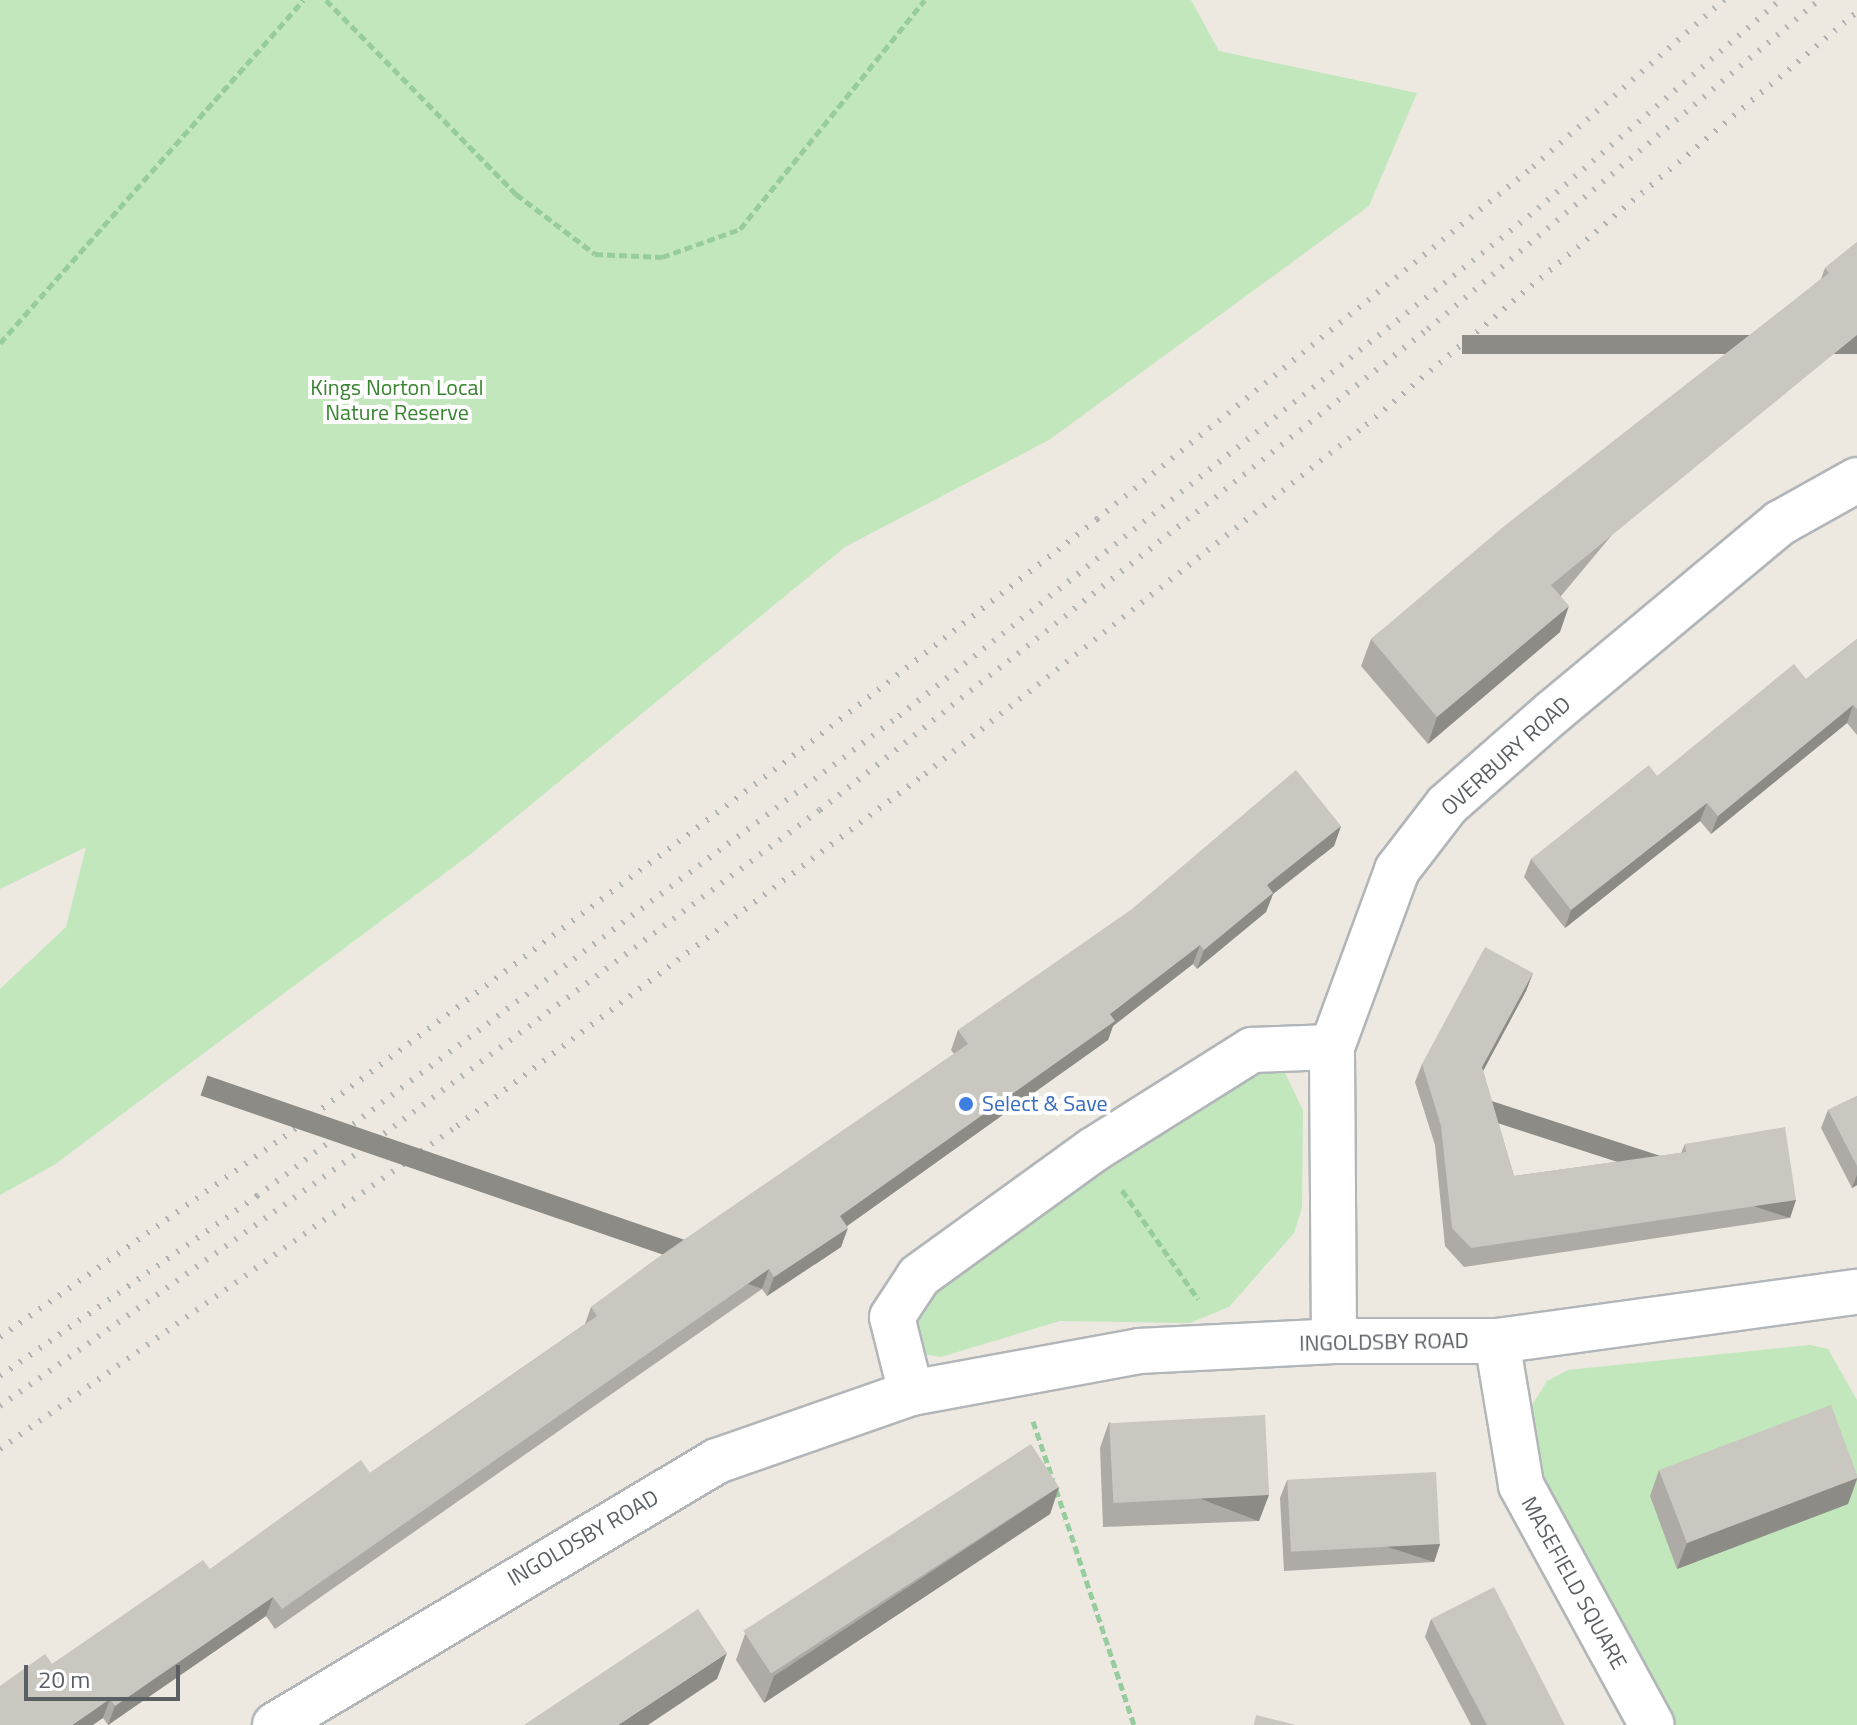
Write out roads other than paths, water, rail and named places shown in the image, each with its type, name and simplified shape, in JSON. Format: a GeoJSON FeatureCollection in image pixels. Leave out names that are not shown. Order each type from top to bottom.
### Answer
{"type":"FeatureCollection","features":[{"type":"Feature","properties":{"kind":"street","name":"OVERBURY ROAD"},"geometry":{"type":"LineString","coordinates":[[1334,1341],[1332,1047],[1397,870],[1447,805],[1780,523],[1857,480]]}},
{"type":"Feature","properties":{"kind":"street"},"geometry":{"type":"LineString","coordinates":[[911,1393],[892,1317],[919,1276],[1093,1150],[1252,1050],[1332,1047]]}},
{"type":"Feature","properties":{"kind":"street","name":"INGOLDSBY ROAD"},"geometry":{"type":"LineString","coordinates":[[275,1725],[717,1461],[911,1393],[1017,1371],[1139,1351],[1334,1341],[1497,1341],[1854,1303]]}},
{"type":"Feature","properties":{"kind":"street","name":"MASEFIELD SQUARE"},"geometry":{"type":"LineString","coordinates":[[1497,1341],[1521,1485],[1652,1725]]}},
{"type":"Feature","properties":{"kind":"railway"},"geometry":{"type":"LineString","coordinates":[[0,1337],[284,1137],[802,749],[1097,519],[1533,167],[1724,0]]}},
{"type":"Feature","properties":{"kind":"railway"},"geometry":{"type":"LineString","coordinates":[[0,1376],[257,1196],[899,716],[1529,216],[1780,0]]}},
{"type":"Feature","properties":{"kind":"railway"},"geometry":{"type":"LineString","coordinates":[[0,1406],[365,1148],[820,810],[1428,329],[1819,0]]}},
{"type":"Feature","properties":{"kind":"railway"},"geometry":{"type":"LineString","coordinates":[[0,1449],[457,1126],[925,774],[1366,425],[1857,12]]}},
{"type":"Feature","properties":{"kind":"place","name":"Select & Save"},"geometry":{"type":"Point","coordinates":[966,1104]}},
{"type":"Feature","properties":{"kind":"park label","name":"Kings Norton Local Nature Reserve"},"geometry":{"type":"Point","coordinates":[397,400]}}]}
